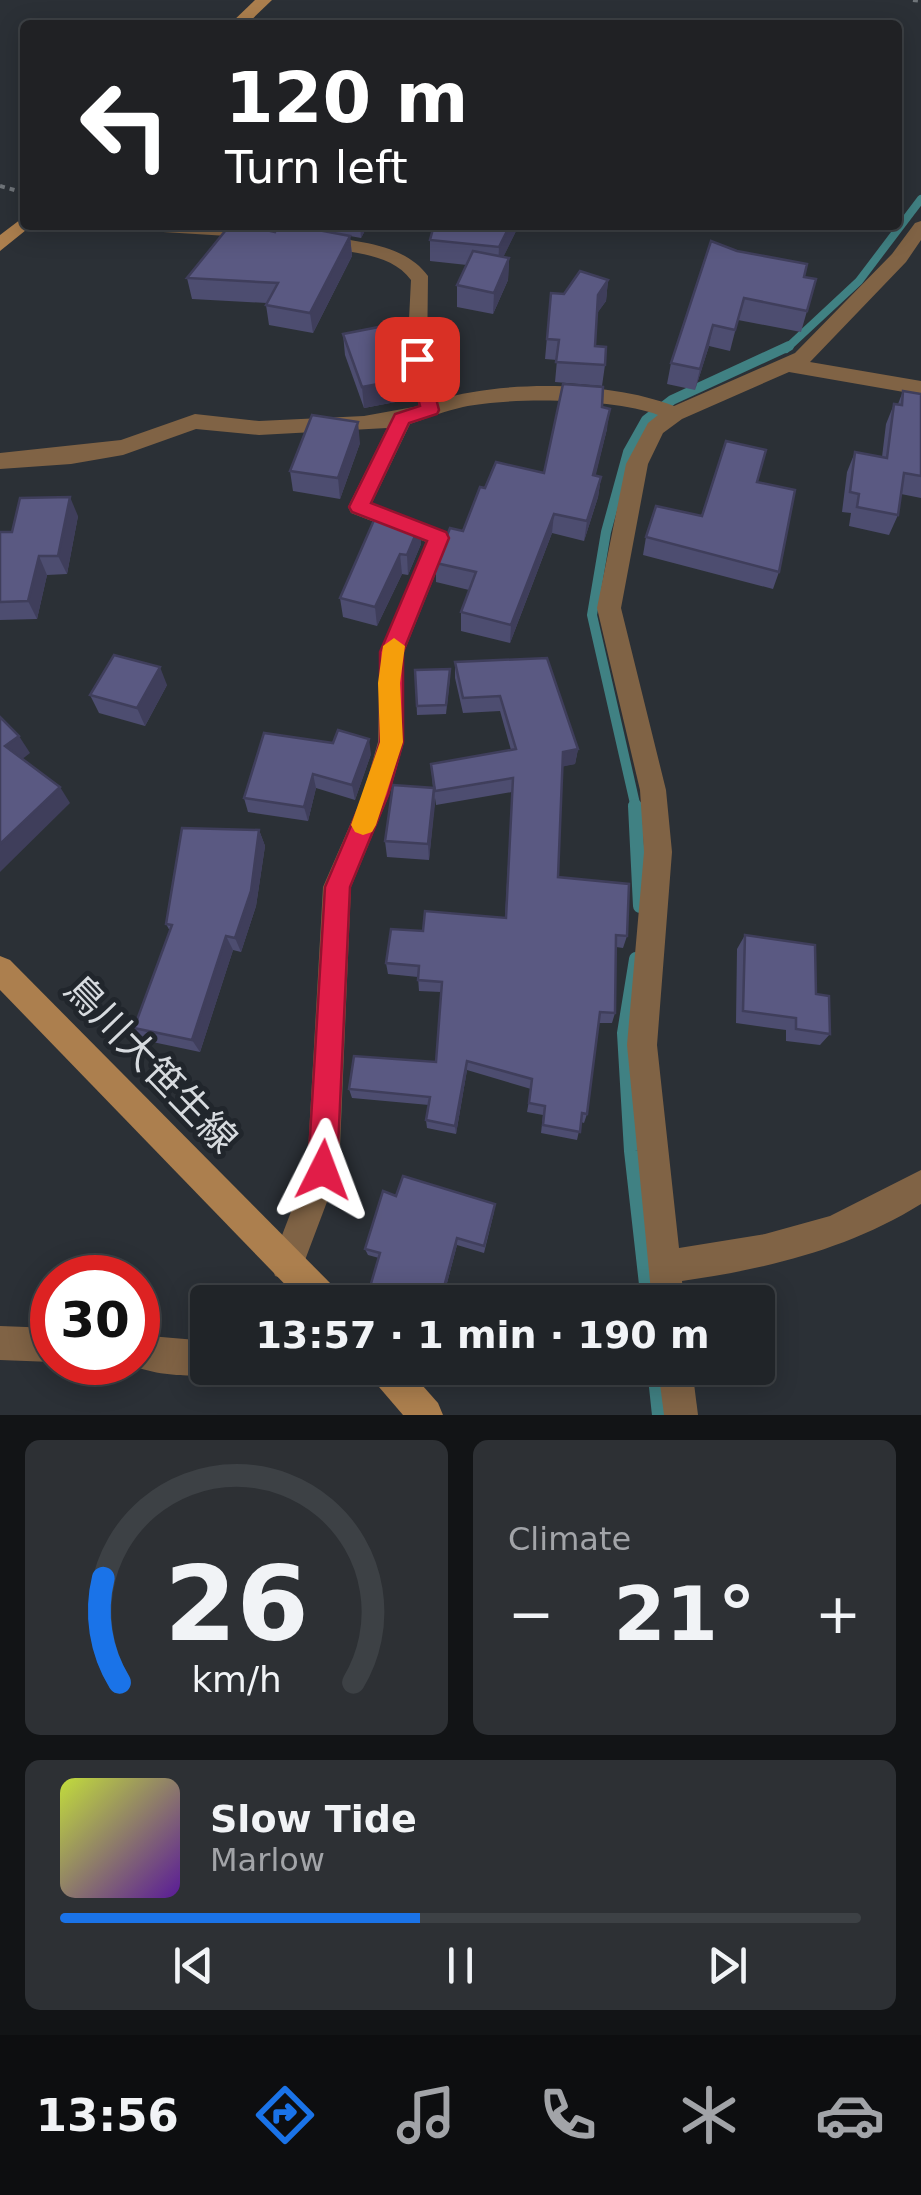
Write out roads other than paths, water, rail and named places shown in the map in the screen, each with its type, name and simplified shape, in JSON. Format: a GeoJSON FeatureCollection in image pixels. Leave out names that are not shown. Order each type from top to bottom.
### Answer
{"type":"FeatureCollection","features":[{"type":"Feature","properties":{"kind":"street"},"geometry":{"type":"LineString","coordinates":[[242,20],[264,0]]}},
{"type":"Feature","properties":{"kind":"street"},"geometry":{"type":"LineString","coordinates":[[0,245],[20,227]]}},
{"type":"Feature","properties":{"kind":"street"},"geometry":{"type":"LineString","coordinates":[[0,460],[71,456],[122,446],[195,421],[259,428],[402,419],[462,400],[515,394],[664,410],[802,358],[899,258],[921,227]]}},
{"type":"Feature","properties":{"kind":"street"},"geometry":{"type":"LineString","coordinates":[[205,230],[297,238],[382,252],[414,269],[421,280],[417,359],[430,410]]}},
{"type":"Feature","properties":{"kind":"street"},"geometry":{"type":"LineString","coordinates":[[788,365],[921,388]]}},
{"type":"Feature","properties":{"kind":"street"},"geometry":{"type":"LineString","coordinates":[[664,410],[638,464],[610,608],[653,790],[658,852],[642,1045],[666,1285]]}},
{"type":"Feature","properties":{"kind":"street"},"geometry":{"type":"LineString","coordinates":[[287,1264],[323,1170],[337,887],[376,795],[391,742],[392,652],[439,538],[359,507],[402,419]]}},
{"type":"Feature","properties":{"kind":"street","name":"鳥川大笹生線"},"geometry":{"type":"LineString","coordinates":[[0,970],[308,1285]]}},
{"type":"Feature","properties":{"kind":"street"},"geometry":{"type":"LineString","coordinates":[[664,1268],[754,1255],[816,1236],[873,1215],[921,1186]]}},
{"type":"Feature","properties":{"kind":"street"},"geometry":{"type":"LineString","coordinates":[[0,1343],[30,1344]]}},
{"type":"Feature","properties":{"kind":"street"},"geometry":{"type":"LineString","coordinates":[[160,1354],[190,1356]]}},
{"type":"Feature","properties":{"kind":"street"},"geometry":{"type":"LineString","coordinates":[[399,1385],[426,1415]]}},
{"type":"Feature","properties":{"kind":"street"},"geometry":{"type":"LineString","coordinates":[[677,1385],[681,1415]]}},
{"type":"Feature","properties":{"kind":"waterway"},"geometry":{"type":"LineString","coordinates":[[902,224],[921,199]]}},
{"type":"Feature","properties":{"kind":"waterway"},"geometry":{"type":"LineString","coordinates":[[786,349],[859,281],[898,230]]}},
{"type":"Feature","properties":{"kind":"waterway"},"geometry":{"type":"LineString","coordinates":[[636,808],[592,615],[606,532],[628,452],[646,420],[672,400],[789,346]]}},
{"type":"Feature","properties":{"kind":"waterway"},"geometry":{"type":"LineString","coordinates":[[635,806],[640,906]]}},
{"type":"Feature","properties":{"kind":"waterway"},"geometry":{"type":"LineString","coordinates":[[636,959],[624,1033],[631,1151],[646,1285]]}},
{"type":"Feature","properties":{"kind":"waterway"},"geometry":{"type":"LineString","coordinates":[[656,1385],[659,1415]]}}]}
